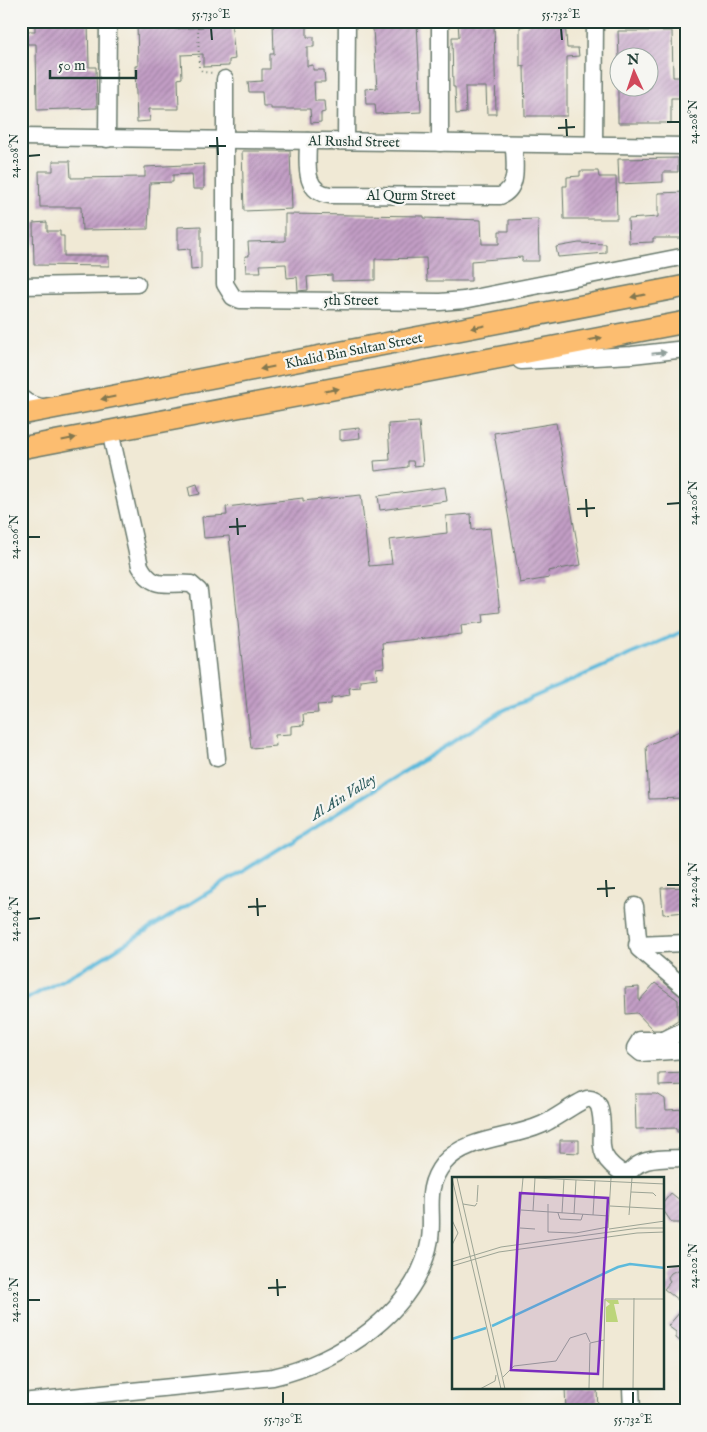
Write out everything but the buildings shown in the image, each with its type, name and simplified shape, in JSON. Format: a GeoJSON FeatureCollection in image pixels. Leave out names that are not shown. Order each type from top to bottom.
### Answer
{"type":"FeatureCollection","features":[{"type":"Feature","properties":{"kind":"main road","name":"Khalid Bin Sultan Street"},"geometry":{"type":"LineString","coordinates":[[21,414],[686,286]]}},
{"type":"Feature","properties":{"kind":"main road"},"geometry":{"type":"LineString","coordinates":[[21,448],[686,322]]}},
{"type":"Feature","properties":{"kind":"street"},"geometry":{"type":"LineString","coordinates":[[107,139],[108,21]]}},
{"type":"Feature","properties":{"kind":"street"},"geometry":{"type":"LineString","coordinates":[[346,141],[347,21]]}},
{"type":"Feature","properties":{"kind":"street"},"geometry":{"type":"LineString","coordinates":[[440,21],[440,144]]}},
{"type":"Feature","properties":{"kind":"street"},"geometry":{"type":"LineString","coordinates":[[594,145],[595,21]]}},
{"type":"Feature","properties":{"kind":"street","name":"5th Street"},"geometry":{"type":"LineString","coordinates":[[225,79],[225,284],[233,297],[240,300],[448,301],[686,256]]}},
{"type":"Feature","properties":{"kind":"street","name":"Al Rushd Street"},"geometry":{"type":"LineString","coordinates":[[21,137],[686,146]]}},
{"type":"Feature","properties":{"kind":"street","name":"Al Qurm Street"},"geometry":{"type":"LineString","coordinates":[[308,141],[308,177],[311,185],[316,191],[330,195],[500,196],[506,193],[514,184],[514,145]]}},
{"type":"Feature","properties":{"kind":"street"},"geometry":{"type":"LineString","coordinates":[[21,286],[137,284]]}},
{"type":"Feature","properties":{"kind":"street"},"geometry":{"type":"LineString","coordinates":[[471,364],[632,355],[686,349]]}},
{"type":"Feature","properties":{"kind":"street"},"geometry":{"type":"LineString","coordinates":[[21,398],[28,403],[47,409]]}},
{"type":"Feature","properties":{"kind":"street"},"geometry":{"type":"LineString","coordinates":[[110,431],[140,566],[154,581],[166,585],[190,584],[199,591],[217,758]]}},
{"type":"Feature","properties":{"kind":"street"},"geometry":{"type":"LineString","coordinates":[[635,906],[637,945],[641,952],[686,989]]}},
{"type":"Feature","properties":{"kind":"street"},"geometry":{"type":"LineString","coordinates":[[637,945],[686,943]]}},
{"type":"Feature","properties":{"kind":"street"},"geometry":{"type":"LineString","coordinates":[[686,1029],[664,1040],[640,1040],[635,1045],[636,1050],[641,1053],[686,1050]]}},
{"type":"Feature","properties":{"kind":"street"},"geometry":{"type":"LineString","coordinates":[[21,1402],[264,1378],[308,1367],[333,1356],[356,1342],[384,1318],[402,1298],[416,1275],[430,1240],[431,1189],[445,1162],[466,1146],[534,1129],[557,1118],[585,1099],[592,1099],[600,1106],[602,1149],[605,1159],[626,1177],[632,1168],[648,1159],[686,1158]]}},
{"type":"Feature","properties":{"kind":"street"},"geometry":{"type":"LineString","coordinates":[[631,1390],[632,1411]]}},
{"type":"Feature","properties":{"kind":"path"},"geometry":{"type":"LineString","coordinates":[[198,21],[199,68],[206,73],[224,73],[225,79]]}},
{"type":"Feature","properties":{"kind":"waterway","name":"Al Ain Valley"},"geometry":{"type":"LineString","coordinates":[[21,1002],[94,963],[504,710],[686,630]]}}]}
